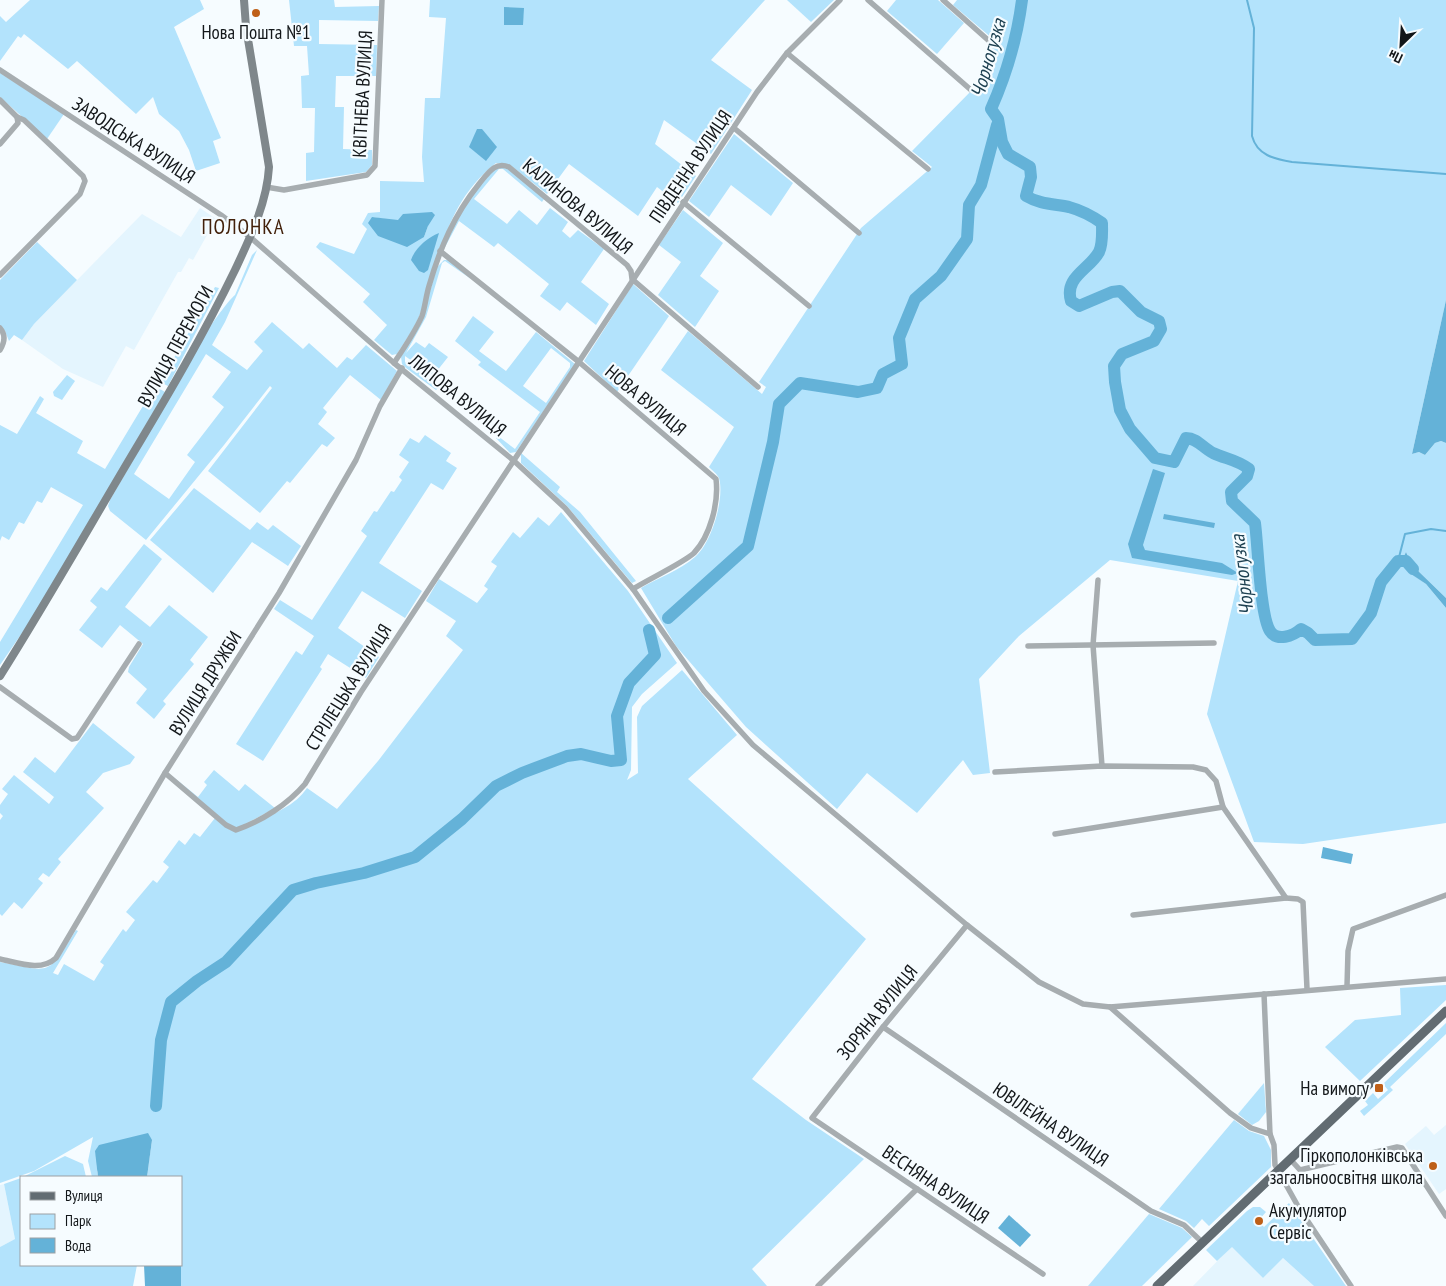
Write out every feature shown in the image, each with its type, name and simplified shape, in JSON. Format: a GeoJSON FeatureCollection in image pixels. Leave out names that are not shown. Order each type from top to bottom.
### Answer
{"type":"FeatureCollection","features":[{"type":"Feature","properties":{"kind":"main road","name":"ВУЛИЦЯ ПЕРЕМОГИ"},"geometry":{"type":"LineString","coordinates":[[0,676],[36,619],[172,388],[225,291],[250,237],[266,187],[269,167],[246,26],[244,0]]}},
{"type":"Feature","properties":{"kind":"main road"},"geometry":{"type":"LineString","coordinates":[[1158,1286],[1446,1011]]}},
{"type":"Feature","properties":{"kind":"street","name":"КВІТНЕВА ВУЛИЦЯ"},"geometry":{"type":"LineString","coordinates":[[266,187],[284,190],[367,175],[372,171],[375,166],[382,0]]}},
{"type":"Feature","properties":{"kind":"street","name":"ПІВДЕННА ВУЛИЦЯ"},"geometry":{"type":"LineString","coordinates":[[513,460],[757,92],[788,53],[840,0]]}},
{"type":"Feature","properties":{"kind":"street"},"geometry":{"type":"LineString","coordinates":[[868,0],[971,90]]}},
{"type":"Feature","properties":{"kind":"street"},"geometry":{"type":"LineString","coordinates":[[943,0],[988,40]]}},
{"type":"Feature","properties":{"kind":"street"},"geometry":{"type":"LineString","coordinates":[[788,53],[928,169]]}},
{"type":"Feature","properties":{"kind":"street","name":"ЗАВОДСЬКА ВУЛИЦЯ"},"geometry":{"type":"LineString","coordinates":[[0,70],[221,215],[250,237]]}},
{"type":"Feature","properties":{"kind":"street"},"geometry":{"type":"LineString","coordinates":[[0,100],[83,176],[85,181],[80,194],[0,275]]}},
{"type":"Feature","properties":{"kind":"street"},"geometry":{"type":"LineString","coordinates":[[0,144],[15,128],[18,123],[17,117]]}},
{"type":"Feature","properties":{"kind":"street"},"geometry":{"type":"LineString","coordinates":[[734,128],[859,233]]}},
{"type":"Feature","properties":{"kind":"street","name":"КАЛИНОВА ВУЛИЦЯ"},"geometry":{"type":"LineString","coordinates":[[394,363],[422,316],[440,251],[449,229],[465,202],[490,171],[497,165],[503,165],[509,167],[627,265],[631,271],[632,279],[758,387]]}},
{"type":"Feature","properties":{"kind":"street"},"geometry":{"type":"LineString","coordinates":[[684,202],[809,306]]}},
{"type":"Feature","properties":{"kind":"street","name":"ЛИПОВА ВУЛИЦЯ"},"geometry":{"type":"LineString","coordinates":[[250,237],[394,363],[513,460],[565,508],[632,589],[704,691],[753,745],[966,925],[1039,982],[1083,1004],[1110,1007],[1307,989],[1446,979]]}},
{"type":"Feature","properties":{"kind":"street","name":"НОВА ВУЛИЦЯ"},"geometry":{"type":"LineString","coordinates":[[440,251],[579,362],[716,480],[717,487],[707,534],[693,554],[632,589]]}},
{"type":"Feature","properties":{"kind":"street"},"geometry":{"type":"LineString","coordinates":[[0,329],[5,339],[0,350]]}},
{"type":"Feature","properties":{"kind":"street","name":"ВУЛИЦЯ ДРУЖБИ"},"geometry":{"type":"LineString","coordinates":[[0,959],[38,966],[51,964],[56,958],[165,773],[279,592],[356,460],[380,406],[402,368]]}},
{"type":"Feature","properties":{"kind":"street","name":"СТРІЛЕЦЬКА ВУЛИЦЯ"},"geometry":{"type":"LineString","coordinates":[[165,773],[226,825],[236,830],[294,797],[305,784],[361,692],[513,460]]}},
{"type":"Feature","properties":{"kind":"street"},"geometry":{"type":"LineString","coordinates":[[1098,580],[1093,645],[1102,766]]}},
{"type":"Feature","properties":{"kind":"street"},"geometry":{"type":"LineString","coordinates":[[1028,646],[1214,643]]}},
{"type":"Feature","properties":{"kind":"street"},"geometry":{"type":"LineString","coordinates":[[0,687],[72,739],[77,738],[139,644]]}},
{"type":"Feature","properties":{"kind":"street"},"geometry":{"type":"LineString","coordinates":[[995,772],[1102,766],[1193,767],[1206,770],[1216,781],[1223,807],[1286,898]]}},
{"type":"Feature","properties":{"kind":"street"},"geometry":{"type":"LineString","coordinates":[[1055,834],[1223,807]]}},
{"type":"Feature","properties":{"kind":"street"},"geometry":{"type":"LineString","coordinates":[[1347,986],[1348,951],[1353,929],[1446,895]]}},
{"type":"Feature","properties":{"kind":"street"},"geometry":{"type":"LineString","coordinates":[[1133,915],[1286,898],[1298,899],[1303,902],[1307,989]]}},
{"type":"Feature","properties":{"kind":"street","name":"ЗОРЯНА ВУЛИЦЯ"},"geometry":{"type":"LineString","coordinates":[[812,1118],[883,1026],[966,925]]}},
{"type":"Feature","properties":{"kind":"street"},"geometry":{"type":"LineString","coordinates":[[1264,994],[1270,1134],[1274,1145],[1275,1165],[1299,1208],[1351,1286]]}},
{"type":"Feature","properties":{"kind":"street"},"geometry":{"type":"LineString","coordinates":[[1110,1007],[1230,1113],[1251,1128],[1270,1134]]}},
{"type":"Feature","properties":{"kind":"street","name":"ЮВІЛЕЙНА ВУЛИЦЯ"},"geometry":{"type":"LineString","coordinates":[[883,1026],[1152,1211],[1184,1225],[1203,1242]]}},
{"type":"Feature","properties":{"kind":"street","name":"ВЕСНЯНА ВУЛИЦЯ"},"geometry":{"type":"LineString","coordinates":[[812,1118],[1043,1274]]}},
{"type":"Feature","properties":{"kind":"street"},"geometry":{"type":"LineString","coordinates":[[1290,1159],[1300,1170],[1397,1147],[1402,1148],[1446,1216]]}},
{"type":"Feature","properties":{"kind":"street"},"geometry":{"type":"LineString","coordinates":[[818,1286],[917,1189]]}},
{"type":"Feature","properties":{"kind":"shaded area"},"geometry":{"type":"Polygon","coordinates":[[[200,208],[216,219],[193,260],[189,258],[181,272],[178,272],[134,350],[126,346],[103,387],[63,369],[22,340],[34,324],[142,214],[181,237],[200,208]]]}},
{"type":"Feature","properties":{"kind":"shaded area","name":"Гіркополонківська загальноосвітня школа"},"geometry":{"type":"Polygon","coordinates":[[[1446,1125],[1446,1189],[1439,1194],[1405,1144],[1426,1126],[1434,1135],[1446,1125]]]}},
{"type":"Feature","properties":{"kind":"shaded area"},"geometry":{"type":"Polygon","coordinates":[[[4,1184],[15,1239],[0,1247],[0,1185],[4,1184]]]}},
{"type":"Feature","properties":{"kind":"shaded area"},"geometry":{"type":"Polygon","coordinates":[[[1232,1246],[1263,1278],[1283,1258],[1314,1286],[1193,1286],[1232,1246]]]}},
{"type":"Feature","properties":{"kind":"green space"},"geometry":{"type":"Polygon","coordinates":[[[30,0],[200,0],[204,9],[174,27],[221,138],[213,141],[220,163],[196,171],[189,150],[179,131],[159,114],[153,97],[136,114],[77,61],[68,69],[24,34],[21,38],[18,36],[0,61],[0,16],[6,22],[30,0]]]}},
{"type":"Feature","properties":{"kind":"green space"},"geometry":{"type":"Polygon","coordinates":[[[289,0],[334,0],[335,7],[379,6],[378,21],[319,20],[319,44],[377,45],[376,76],[336,76],[335,107],[344,107],[343,149],[372,150],[372,165],[366,172],[306,181],[306,153],[314,152],[315,108],[302,108],[301,76],[309,75],[307,46],[294,46],[289,0]]]}},
{"type":"Feature","properties":{"kind":"green space"},"geometry":{"type":"Polygon","coordinates":[[[430,0],[765,0],[711,60],[752,90],[711,154],[664,120],[655,144],[696,176],[678,203],[657,187],[638,216],[569,164],[547,194],[510,165],[496,163],[465,196],[455,214],[446,233],[418,319],[397,354],[392,355],[374,340],[387,325],[363,302],[370,294],[316,247],[320,242],[354,254],[367,229],[362,224],[368,213],[380,212],[380,181],[424,182],[422,157],[425,98],[440,98],[446,18],[429,17],[430,0]],[[372,217],[424,237],[428,226],[372,217]]]}},
{"type":"Feature","properties":{"kind":"green space"},"geometry":{"type":"Polygon","coordinates":[[[787,0],[834,0],[811,22],[787,0]]]}},
{"type":"Feature","properties":{"kind":"green space"},"geometry":{"type":"Polygon","coordinates":[[[896,0],[938,0],[964,23],[937,54],[887,11],[896,0]]]}},
{"type":"Feature","properties":{"kind":"green space"},"geometry":{"type":"Polygon","coordinates":[[[957,0],[1446,0],[1446,300],[1412,454],[1419,452],[1425,455],[1435,443],[1441,441],[1446,443],[1446,598],[1412,565],[1406,552],[1401,562],[1426,584],[1446,608],[1446,823],[1303,844],[1254,842],[1207,714],[1238,581],[1110,560],[1019,636],[979,679],[990,773],[973,775],[963,760],[917,813],[867,773],[837,809],[746,727],[676,646],[641,588],[689,562],[701,551],[711,532],[720,497],[719,478],[709,467],[734,427],[661,370],[688,331],[762,394],[766,387],[759,382],[861,228],[932,167],[912,151],[975,87],[993,39],[953,5],[957,0]]]}},
{"type":"Feature","properties":{"kind":"green space"},"geometry":{"type":"Polygon","coordinates":[[[0,73],[64,114],[47,139],[0,97],[0,73]]]}},
{"type":"Feature","properties":{"kind":"green space"},"geometry":{"type":"Polygon","coordinates":[[[734,134],[793,183],[771,216],[731,185],[709,217],[689,201],[734,134]]]}},
{"type":"Feature","properties":{"kind":"green space"},"geometry":{"type":"Polygon","coordinates":[[[498,167],[509,169],[544,199],[542,202],[503,169],[499,169],[474,199],[507,224],[519,210],[537,225],[550,208],[568,222],[562,231],[570,238],[578,230],[604,249],[581,282],[609,304],[596,325],[567,302],[560,311],[540,296],[549,284],[498,243],[494,247],[459,221],[444,249],[465,203],[480,183],[498,167]]]}},
{"type":"Feature","properties":{"kind":"green space"},"geometry":{"type":"Polygon","coordinates":[[[683,210],[723,243],[700,276],[719,291],[695,327],[658,295],[681,262],[659,245],[683,210]]]}},
{"type":"Feature","properties":{"kind":"green space"},"geometry":{"type":"Polygon","coordinates":[[[37,242],[77,280],[34,324],[22,340],[14,335],[9,341],[5,331],[0,326],[0,280],[37,242]]]}},
{"type":"Feature","properties":{"kind":"green space"},"geometry":{"type":"Polygon","coordinates":[[[257,250],[225,322],[212,345],[247,370],[263,351],[254,342],[272,322],[303,349],[309,343],[337,368],[347,357],[352,360],[366,345],[397,371],[381,400],[350,375],[323,408],[327,412],[318,424],[335,438],[327,447],[322,444],[290,483],[287,481],[260,513],[208,471],[272,388],[270,386],[146,540],[110,511],[108,506],[110,500],[209,328],[235,295],[252,255],[257,250]],[[206,354],[134,474],[169,499],[195,462],[187,455],[224,407],[212,397],[231,372],[206,354]]]}},
{"type":"Feature","properties":{"kind":"green space"},"geometry":{"type":"Polygon","coordinates":[[[444,260],[448,260],[471,279],[445,261],[442,263],[426,317],[406,353],[416,342],[425,348],[429,343],[448,357],[433,376],[405,356],[405,362],[439,387],[436,390],[406,368],[402,364],[401,357],[423,316],[437,267],[444,260]]]}},
{"type":"Feature","properties":{"kind":"green space"},"geometry":{"type":"Polygon","coordinates":[[[633,284],[669,316],[617,392],[584,361],[633,284]]]}},
{"type":"Feature","properties":{"kind":"green space"},"geometry":{"type":"Polygon","coordinates":[[[215,287],[219,288],[168,386],[160,382],[215,287]]]}},
{"type":"Feature","properties":{"kind":"green space"},"geometry":{"type":"Polygon","coordinates":[[[473,316],[494,332],[479,351],[506,371],[536,332],[575,364],[516,452],[510,453],[496,438],[498,436],[515,449],[540,412],[478,365],[481,362],[455,341],[473,316]],[[551,348],[523,386],[546,403],[570,367],[570,363],[551,348]]]}},
{"type":"Feature","properties":{"kind":"green space"},"geometry":{"type":"Polygon","coordinates":[[[67,375],[75,381],[62,400],[54,396],[53,392],[67,375]]]}},
{"type":"Feature","properties":{"kind":"green space"},"geometry":{"type":"Polygon","coordinates":[[[155,386],[165,392],[33,617],[0,665],[0,642],[83,505],[51,487],[42,503],[37,501],[24,524],[19,522],[9,540],[2,536],[0,541],[0,425],[17,434],[40,396],[44,399],[36,413],[83,441],[77,453],[105,469],[155,386]]]}},
{"type":"Feature","properties":{"kind":"green space"},"geometry":{"type":"Polygon","coordinates":[[[425,435],[451,453],[446,461],[457,468],[443,490],[431,483],[379,563],[422,591],[405,618],[362,591],[338,628],[379,657],[366,678],[328,654],[320,667],[322,669],[263,761],[236,744],[296,651],[302,655],[314,636],[274,609],[280,600],[312,620],[367,536],[361,531],[374,511],[377,512],[391,491],[394,492],[402,480],[399,477],[409,462],[399,455],[410,438],[419,443],[425,435]]]}},
{"type":"Feature","properties":{"kind":"green space"},"geometry":{"type":"Polygon","coordinates":[[[521,453],[560,487],[557,492],[580,512],[636,581],[632,583],[567,506],[521,463],[521,453]]]}},
{"type":"Feature","properties":{"kind":"green space"},"geometry":{"type":"Polygon","coordinates":[[[194,488],[250,530],[257,522],[268,530],[273,525],[301,546],[288,566],[252,542],[213,593],[150,540],[194,488]]]}},
{"type":"Feature","properties":{"kind":"green space"},"geometry":{"type":"Polygon","coordinates":[[[561,512],[628,591],[677,663],[642,694],[632,707],[631,770],[627,780],[638,773],[637,717],[642,706],[682,670],[737,735],[688,779],[866,939],[752,1079],[806,1120],[864,1159],[752,1269],[767,1286],[181,1286],[182,1176],[147,1176],[152,1140],[97,1171],[98,1176],[92,1176],[88,1161],[93,1137],[34,1171],[0,1183],[0,962],[39,969],[47,967],[59,956],[76,930],[78,931],[53,973],[58,975],[64,964],[94,981],[104,965],[100,962],[123,929],[126,932],[135,920],[126,912],[153,880],[157,883],[169,867],[163,862],[179,840],[185,845],[194,833],[200,837],[215,818],[230,830],[262,819],[292,803],[307,788],[337,809],[378,761],[463,650],[446,636],[456,621],[426,601],[439,579],[477,603],[488,589],[484,586],[497,566],[491,562],[513,532],[520,538],[538,517],[549,526],[561,512]]]}},
{"type":"Feature","properties":{"kind":"green space"},"geometry":{"type":"Polygon","coordinates":[[[144,544],[162,559],[125,607],[150,627],[169,605],[208,637],[190,660],[194,664],[163,701],[166,704],[154,719],[136,703],[147,689],[128,672],[143,644],[120,625],[102,648],[79,630],[97,607],[90,601],[101,587],[107,591],[144,544]]]}},
{"type":"Feature","properties":{"kind":"green space"},"geometry":{"type":"Polygon","coordinates":[[[93,723],[135,757],[130,764],[103,773],[86,792],[104,808],[58,859],[61,862],[49,877],[43,873],[38,879],[43,883],[22,909],[14,902],[2,916],[0,914],[0,820],[3,816],[0,813],[0,805],[8,794],[2,789],[14,775],[49,804],[54,797],[23,772],[35,757],[55,773],[93,723]]]}},
{"type":"Feature","properties":{"kind":"green space"},"geometry":{"type":"Polygon","coordinates":[[[214,770],[239,791],[245,784],[275,808],[240,827],[231,827],[171,775],[198,797],[207,785],[204,782],[214,770]]]}},
{"type":"Feature","properties":{"kind":"green space"},"geometry":{"type":"Polygon","coordinates":[[[1446,985],[1446,1000],[1360,1081],[1325,1047],[1355,1020],[1401,1015],[1400,988],[1446,985]]]}},
{"type":"Feature","properties":{"kind":"green space"},"geometry":{"type":"Polygon","coordinates":[[[1446,1023],[1446,1034],[1390,1087],[1393,1090],[1364,1116],[1360,1111],[1368,1105],[1365,1101],[1373,1093],[1378,1099],[1388,1090],[1383,1084],[1446,1023]]]}},
{"type":"Feature","properties":{"kind":"green space"},"geometry":{"type":"Polygon","coordinates":[[[1264,1083],[1266,1112],[1259,1121],[1252,1125],[1238,1114],[1264,1083]]]}},
{"type":"Feature","properties":{"kind":"green space"},"geometry":{"type":"Polygon","coordinates":[[[1234,1120],[1249,1131],[1264,1136],[1271,1150],[1271,1167],[1209,1226],[1202,1219],[1194,1228],[1186,1221],[1159,1209],[1234,1120]]]}},
{"type":"Feature","properties":{"kind":"green space"},"geometry":{"type":"Polygon","coordinates":[[[65,1156],[83,1164],[86,1176],[25,1176],[65,1156]]]}},
{"type":"Feature","properties":{"kind":"green space"},"geometry":{"type":"Polygon","coordinates":[[[20,1178],[20,1266],[137,1266],[133,1286],[0,1286],[0,1247],[15,1239],[4,1184],[20,1178]]]}},
{"type":"Feature","properties":{"kind":"green space"},"geometry":{"type":"Polygon","coordinates":[[[1289,1203],[1346,1286],[1314,1286],[1283,1258],[1263,1278],[1232,1247],[1217,1261],[1206,1250],[1253,1207],[1260,1207],[1266,1212],[1258,1221],[1264,1227],[1289,1203]]]}},
{"type":"Feature","properties":{"kind":"green space"},"geometry":{"type":"Polygon","coordinates":[[[1149,1214],[1182,1228],[1192,1237],[1142,1286],[1088,1286],[1149,1214]]]}},
{"type":"Feature","properties":{"kind":"water"},"geometry":{"type":"Polygon","coordinates":[[[504,7],[524,8],[523,25],[504,25],[504,7]]]}},
{"type":"Feature","properties":{"kind":"water"},"geometry":{"type":"Polygon","coordinates":[[[477,129],[482,129],[497,147],[486,161],[469,147],[477,129]]]}},
{"type":"Feature","properties":{"kind":"water"},"geometry":{"type":"Polygon","coordinates":[[[432,212],[435,215],[424,237],[407,247],[378,236],[368,223],[372,217],[398,220],[403,214],[432,212]]]}},
{"type":"Feature","properties":{"kind":"water"},"geometry":{"type":"Polygon","coordinates":[[[439,233],[428,270],[424,273],[419,271],[411,260],[415,251],[439,233]]]}},
{"type":"Feature","properties":{"kind":"water"},"geometry":{"type":"Polygon","coordinates":[[[1446,300],[1446,443],[1441,441],[1435,443],[1425,455],[1419,452],[1412,454],[1446,300]]]}},
{"type":"Feature","properties":{"kind":"water"},"geometry":{"type":"Polygon","coordinates":[[[1153,469],[1165,473],[1143,545],[1145,550],[1222,563],[1238,573],[1232,575],[1132,558],[1128,544],[1153,469]]]}},
{"type":"Feature","properties":{"kind":"water"},"geometry":{"type":"Polygon","coordinates":[[[1164,514],[1215,523],[1214,528],[1163,519],[1164,514]]]}},
{"type":"Feature","properties":{"kind":"water"},"geometry":{"type":"Polygon","coordinates":[[[1406,552],[1412,565],[1446,598],[1446,608],[1426,584],[1411,574],[1404,563],[1401,562],[1406,552]]]}},
{"type":"Feature","properties":{"kind":"water"},"geometry":{"type":"Polygon","coordinates":[[[1323,847],[1353,854],[1351,864],[1321,858],[1323,847]]]}},
{"type":"Feature","properties":{"kind":"water"},"geometry":{"type":"Polygon","coordinates":[[[148,1133],[152,1140],[147,1176],[98,1176],[95,1151],[99,1145],[148,1133]]]}},
{"type":"Feature","properties":{"kind":"water"},"geometry":{"type":"Polygon","coordinates":[[[1009,1215],[1031,1235],[1020,1247],[998,1228],[1009,1215]]]}},
{"type":"Feature","properties":{"kind":"water"},"geometry":{"type":"Polygon","coordinates":[[[144,1266],[181,1266],[181,1286],[145,1286],[144,1266]]]}},
{"type":"Feature","properties":{"kind":"waterway","name":"Чорногузка"},"geometry":{"type":"LineString","coordinates":[[1022,0],[1011,56],[991,109],[998,119],[1002,142],[1008,154],[1030,167],[1031,177],[1026,196],[1041,202],[1073,208],[1102,223],[1102,238],[1099,252],[1074,280],[1071,286],[1071,301],[1079,306],[1112,292],[1120,291],[1141,312],[1159,321],[1161,329],[1154,341],[1122,354],[1114,366],[1120,410],[1130,429],[1155,458],[1174,462],[1186,438],[1190,438],[1209,451],[1249,469],[1247,476],[1231,492],[1232,501],[1255,523],[1264,610],[1270,631],[1277,636],[1290,636],[1301,629],[1315,640],[1352,639],[1371,613],[1381,582],[1398,561],[1406,561],[1413,569]]}},
{"type":"Feature","properties":{"kind":"waterway"},"geometry":{"type":"LineString","coordinates":[[1247,0],[1254,28],[1252,136],[1262,152],[1292,162],[1446,174]]}},
{"type":"Feature","properties":{"kind":"waterway"},"geometry":{"type":"LineString","coordinates":[[668,618],[748,546],[773,442],[779,404],[800,383],[858,392],[877,388],[883,374],[902,364],[899,338],[915,299],[941,276],[967,239],[969,205],[981,185],[997,125]]}},
{"type":"Feature","properties":{"kind":"waterway"},"geometry":{"type":"LineString","coordinates":[[1398,561],[1405,534],[1431,529],[1446,531]]}},
{"type":"Feature","properties":{"kind":"waterway"},"geometry":{"type":"LineString","coordinates":[[156,1106],[161,1040],[171,1002],[197,981],[226,962],[293,890],[364,873],[415,857],[462,819],[496,786],[522,773],[567,756],[581,754],[611,761],[621,760],[617,716],[629,683],[655,655],[649,630]]}},
{"type":"Feature","properties":{"kind":"place","name":"Нова Пошта №1"},"geometry":{"type":"Point","coordinates":[256,13]}},
{"type":"Feature","properties":{"kind":"place","name":"На вимогу"},"geometry":{"type":"Point","coordinates":[1379,1088]}},
{"type":"Feature","properties":{"kind":"place","name":"Гіркополонківська загальноосвітня школа"},"geometry":{"type":"Point","coordinates":[1433,1166]}},
{"type":"Feature","properties":{"kind":"place","name":"Акумулятор Сервіс"},"geometry":{"type":"Point","coordinates":[1259,1221]}},
{"type":"Feature","properties":{"kind":"district","name":"ПОЛОНКА"},"geometry":{"type":"Point","coordinates":[243,227]}}]}
